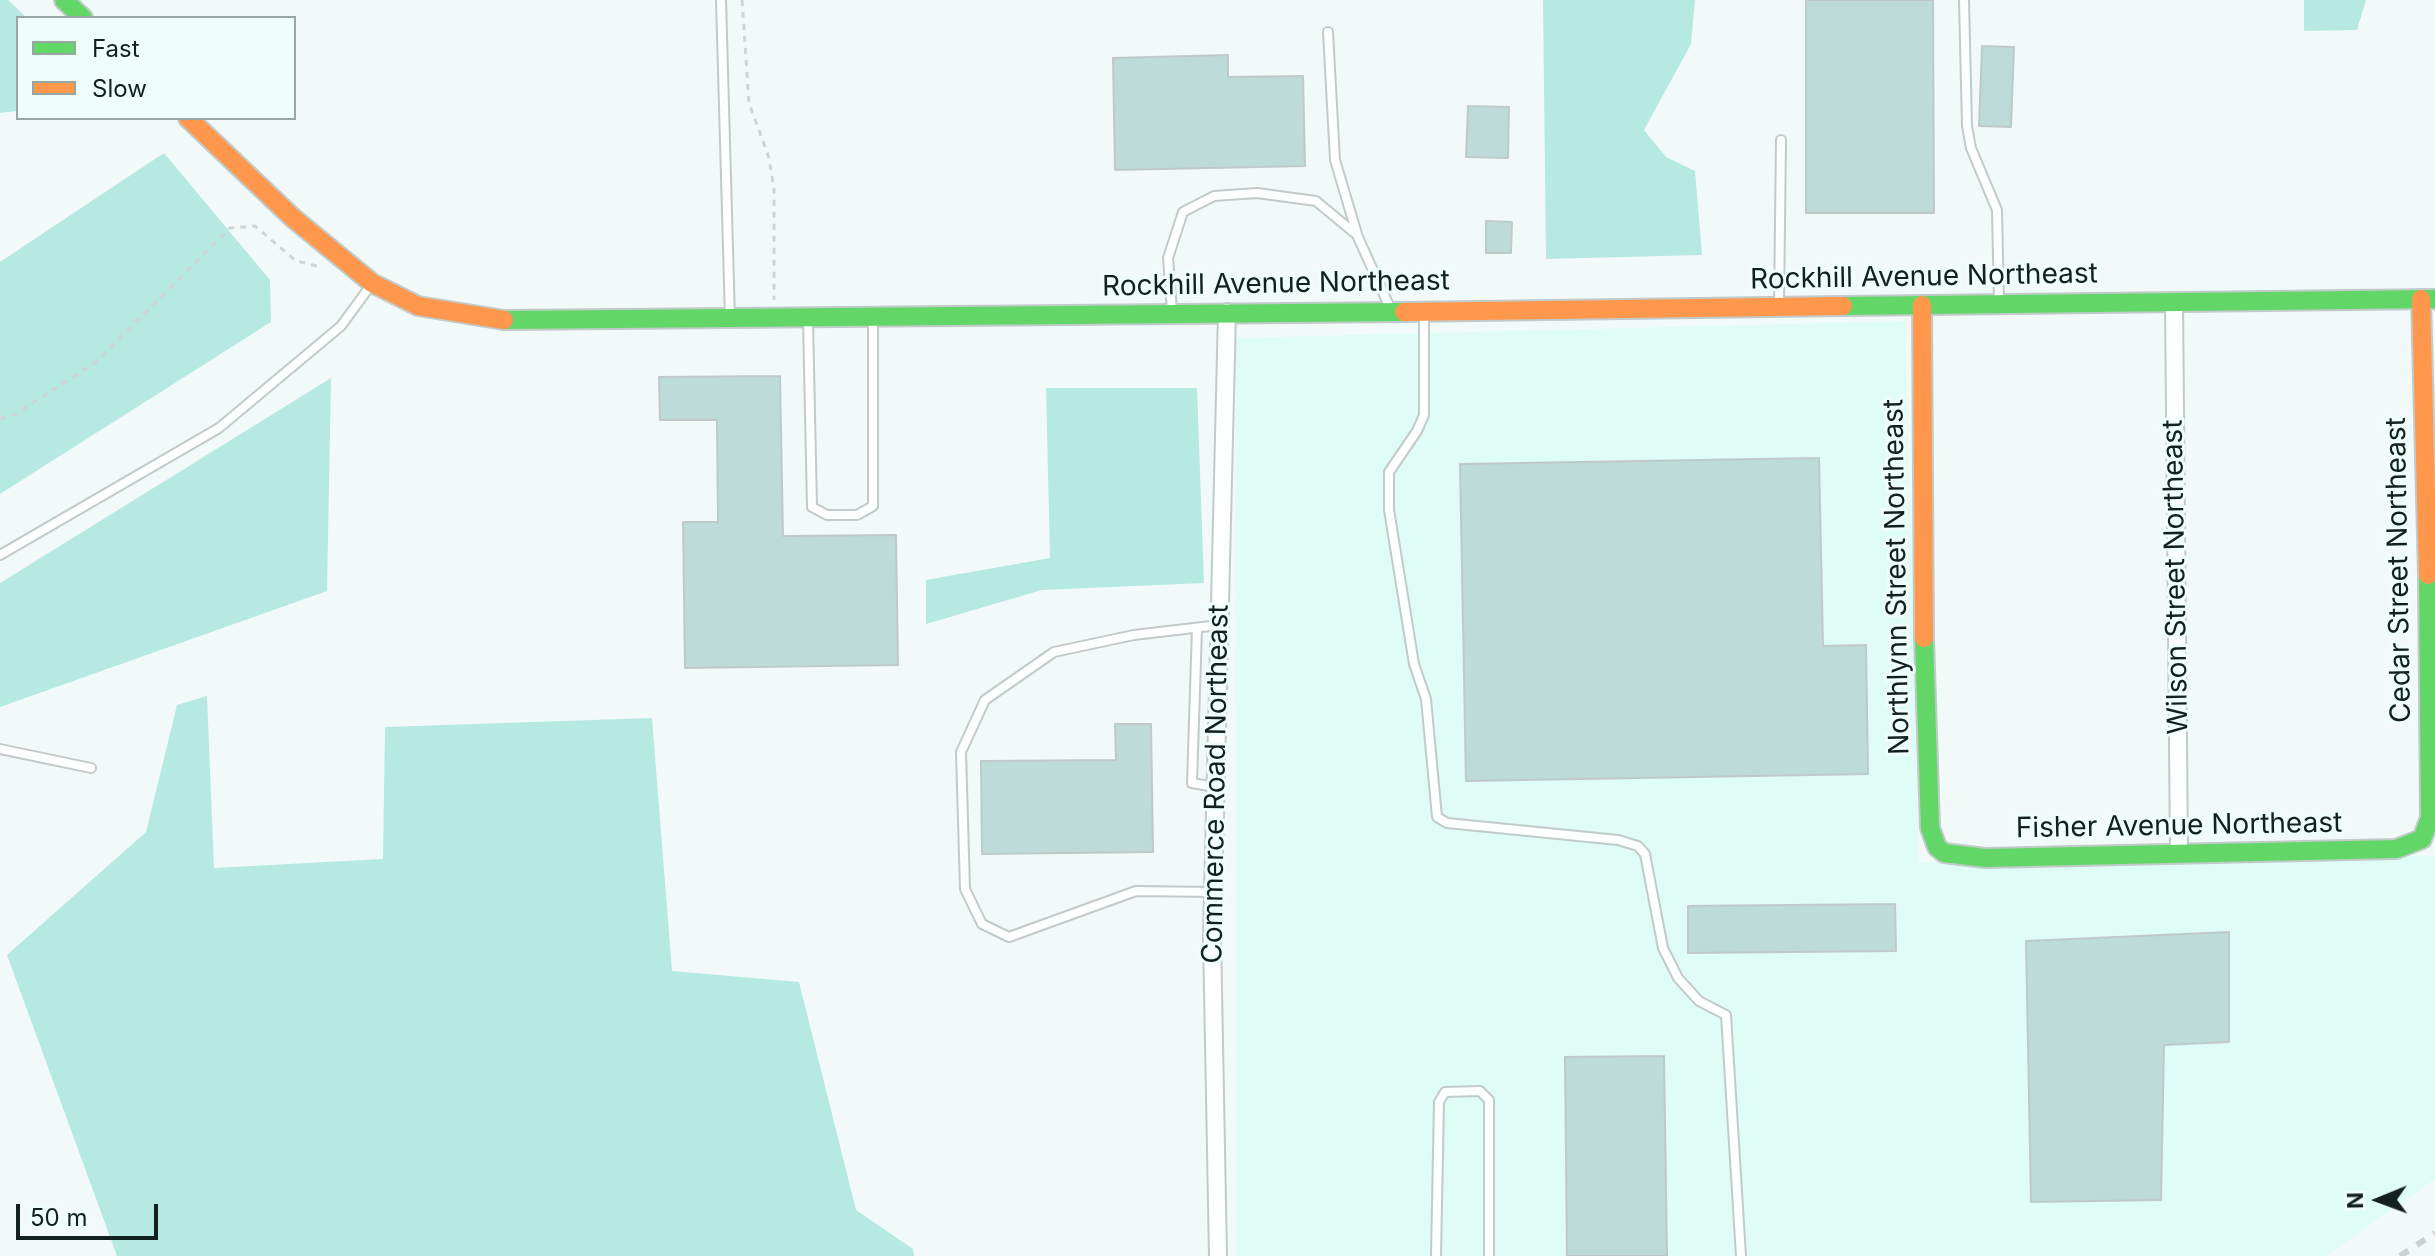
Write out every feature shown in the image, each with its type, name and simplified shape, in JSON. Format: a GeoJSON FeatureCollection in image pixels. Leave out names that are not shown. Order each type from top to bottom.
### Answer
{"type":"FeatureCollection","features":[{"type":"Feature","properties":{"kind":"street"},"geometry":{"type":"LineString","coordinates":[[64,0],[81,16]]}},
{"type":"Feature","properties":{"kind":"street","name":"Rockhill Avenue Northeast"},"geometry":{"type":"LineString","coordinates":[[190,120],[345,263],[372,283],[418,306],[460,317],[530,322],[2428,299]]}},
{"type":"Feature","properties":{"kind":"street","name":"Cedar Street Northeast"},"geometry":{"type":"LineString","coordinates":[[2422,839],[2430,818],[2428,299]]}},
{"type":"Feature","properties":{"kind":"street","name":"Wilson Street Northeast"},"geometry":{"type":"LineString","coordinates":[[2174,302],[2179,852]]}},
{"type":"Feature","properties":{"kind":"street","name":"Northlynn Street Northeast"},"geometry":{"type":"LineString","coordinates":[[1922,305],[1924,670],[1930,828],[1937,847]]}},
{"type":"Feature","properties":{"kind":"street","name":"Commerce Road Northeast"},"geometry":{"type":"LineString","coordinates":[[1218,1256],[1215,787],[1227,312]]}},
{"type":"Feature","properties":{"kind":"street","name":"Fisher Avenue Northeast"},"geometry":{"type":"LineString","coordinates":[[1937,847],[1956,857],[1985,858],[2396,849],[2422,839]]}},
{"type":"Feature","properties":{"kind":"lane"},"geometry":{"type":"LineString","coordinates":[[721,0],[730,320]]}},
{"type":"Feature","properties":{"kind":"lane"},"geometry":{"type":"LineString","coordinates":[[1964,0],[1967,126],[1971,148],[1997,210],[1999,304]]}},
{"type":"Feature","properties":{"kind":"lane"},"geometry":{"type":"LineString","coordinates":[[1328,32],[1335,160],[1357,235],[1391,311]]}},
{"type":"Feature","properties":{"kind":"lane"},"geometry":{"type":"LineString","coordinates":[[1779,306],[1781,140]]}},
{"type":"Feature","properties":{"kind":"lane"},"geometry":{"type":"LineString","coordinates":[[1172,313],[1168,258],[1183,212],[1214,196],[1257,193],[1316,201],[1357,235]]}},
{"type":"Feature","properties":{"kind":"lane"},"geometry":{"type":"LineString","coordinates":[[0,555],[219,428],[341,326],[372,283]]}},
{"type":"Feature","properties":{"kind":"lane"},"geometry":{"type":"LineString","coordinates":[[1424,310],[1424,415],[1389,472],[1389,510],[1414,664],[1426,699],[1437,817],[1447,823],[1618,840],[1638,846],[1645,854],[1663,948],[1678,978],[1699,1001],[1726,1015],[1741,1256]]}},
{"type":"Feature","properties":{"kind":"lane"},"geometry":{"type":"LineString","coordinates":[[808,319],[812,507],[827,515],[857,515],[873,506],[873,318]]}},
{"type":"Feature","properties":{"kind":"lane"},"geometry":{"type":"LineString","coordinates":[[1214,892],[1136,891],[1009,937],[982,924],[965,889],[961,752],[985,700],[1054,652],[1134,635],[1219,625]]}},
{"type":"Feature","properties":{"kind":"lane"},"geometry":{"type":"LineString","coordinates":[[1197,628],[1192,783],[1215,787]]}},
{"type":"Feature","properties":{"kind":"lane"},"geometry":{"type":"LineString","coordinates":[[0,749],[91,768]]}},
{"type":"Feature","properties":{"kind":"lane"},"geometry":{"type":"LineString","coordinates":[[1436,1256],[1439,1102],[1445,1092],[1480,1091],[1489,1100],[1489,1256]]}},
{"type":"Feature","properties":{"kind":"path"},"geometry":{"type":"LineString","coordinates":[[742,0],[749,103],[769,158],[774,189],[774,319]]}},
{"type":"Feature","properties":{"kind":"path"},"geometry":{"type":"LineString","coordinates":[[0,419],[16,414],[96,362],[230,228],[255,226],[296,261],[309,266],[345,263]]}},
{"type":"Feature","properties":{"kind":"shaded area"},"geometry":{"type":"Polygon","coordinates":[[[0,0],[8,0],[25,16],[16,16],[16,111],[0,113],[0,0]]]}},
{"type":"Feature","properties":{"kind":"shaded area"},"geometry":{"type":"Polygon","coordinates":[[[1543,0],[1695,0],[1691,44],[1644,130],[1666,157],[1695,171],[1702,255],[1546,259],[1543,0]]]}},
{"type":"Feature","properties":{"kind":"shaded area"},"geometry":{"type":"Polygon","coordinates":[[[2304,0],[2366,0],[2357,30],[2304,31],[2304,0]]]}},
{"type":"Feature","properties":{"kind":"shaded area"},"geometry":{"type":"Polygon","coordinates":[[[164,153],[270,280],[271,322],[0,494],[0,262],[164,153]]]}},
{"type":"Feature","properties":{"kind":"shaded area"},"geometry":{"type":"Polygon","coordinates":[[[1905,321],[1919,863],[2435,856],[2435,1179],[2326,1256],[1236,1256],[1235,338],[1905,321]]]}},
{"type":"Feature","properties":{"kind":"shaded area"},"geometry":{"type":"Polygon","coordinates":[[[331,378],[327,591],[0,707],[0,583],[331,378]]]}},
{"type":"Feature","properties":{"kind":"shaded area"},"geometry":{"type":"Polygon","coordinates":[[[1046,388],[1197,388],[1204,583],[1042,590],[926,624],[926,580],[1050,558],[1046,388]]]}},
{"type":"Feature","properties":{"kind":"shaded area"},"geometry":{"type":"Polygon","coordinates":[[[207,696],[214,868],[383,859],[385,727],[652,718],[672,971],[799,982],[856,1210],[913,1249],[914,1256],[117,1256],[7,955],[146,832],[177,705],[207,696]]]}},
{"type":"Feature","properties":{"kind":"building"},"geometry":{"type":"Polygon","coordinates":[[[1806,0],[1933,0],[1934,213],[1806,213],[1806,0]]]}},
{"type":"Feature","properties":{"kind":"building"},"geometry":{"type":"Polygon","coordinates":[[[1982,46],[2014,47],[2011,127],[1979,126],[1982,46]]]}},
{"type":"Feature","properties":{"kind":"building"},"geometry":{"type":"Polygon","coordinates":[[[1228,55],[1228,77],[1303,76],[1305,166],[1115,170],[1113,58],[1228,55]]]}},
{"type":"Feature","properties":{"kind":"building"},"geometry":{"type":"Polygon","coordinates":[[[1468,106],[1509,107],[1508,158],[1466,157],[1468,106]]]}},
{"type":"Feature","properties":{"kind":"building"},"geometry":{"type":"Polygon","coordinates":[[[1486,221],[1512,222],[1511,253],[1486,253],[1486,221]]]}},
{"type":"Feature","properties":{"kind":"building"},"geometry":{"type":"Polygon","coordinates":[[[780,376],[783,536],[896,535],[898,665],[685,668],[683,522],[718,522],[717,420],[660,420],[659,377],[780,376]]]}},
{"type":"Feature","properties":{"kind":"building"},"geometry":{"type":"Polygon","coordinates":[[[1819,458],[1823,646],[1866,645],[1868,774],[1466,781],[1460,464],[1819,458]]]}},
{"type":"Feature","properties":{"kind":"building"},"geometry":{"type":"Polygon","coordinates":[[[1115,724],[1151,724],[1153,852],[982,854],[981,761],[1116,760],[1115,724]]]}},
{"type":"Feature","properties":{"kind":"building"},"geometry":{"type":"Polygon","coordinates":[[[1895,904],[1896,951],[1688,953],[1688,906],[1895,904]]]}},
{"type":"Feature","properties":{"kind":"building"},"geometry":{"type":"Polygon","coordinates":[[[2229,932],[2229,1042],[2164,1045],[2161,1200],[2031,1202],[2026,941],[2229,932]]]}},
{"type":"Feature","properties":{"kind":"building"},"geometry":{"type":"Polygon","coordinates":[[[1664,1056],[1667,1256],[1567,1256],[1565,1057],[1664,1056]]]}},
{"type":"Feature","properties":{"kind":"railway"},"geometry":{"type":"LineString","coordinates":[[2400,1256],[2435,1233]]}},
{"type":"Feature","properties":{"kind":"traffic: fast"},"geometry":{"type":"LineString","coordinates":[[64,0],[81,16]]}},
{"type":"Feature","properties":{"kind":"traffic: fast"},"geometry":{"type":"LineString","coordinates":[[1843,306],[2435,299]]}},
{"type":"Feature","properties":{"kind":"traffic: fast"},"geometry":{"type":"LineString","coordinates":[[504,320],[1404,312]]}},
{"type":"Feature","properties":{"kind":"traffic: fast"},"geometry":{"type":"LineString","coordinates":[[1924,638],[1930,828],[1937,847],[1944,853],[1985,858],[2396,849],[2422,839],[2430,818],[2428,575]]}},
{"type":"Feature","properties":{"kind":"traffic: slow"},"geometry":{"type":"LineString","coordinates":[[190,120],[293,218],[372,283],[418,306],[504,320]]}},
{"type":"Feature","properties":{"kind":"traffic: slow"},"geometry":{"type":"LineString","coordinates":[[2421,299],[2428,575]]}},
{"type":"Feature","properties":{"kind":"traffic: slow"},"geometry":{"type":"LineString","coordinates":[[1922,305],[1924,638]]}},
{"type":"Feature","properties":{"kind":"traffic: slow"},"geometry":{"type":"LineString","coordinates":[[1404,312],[1843,306]]}}]}
